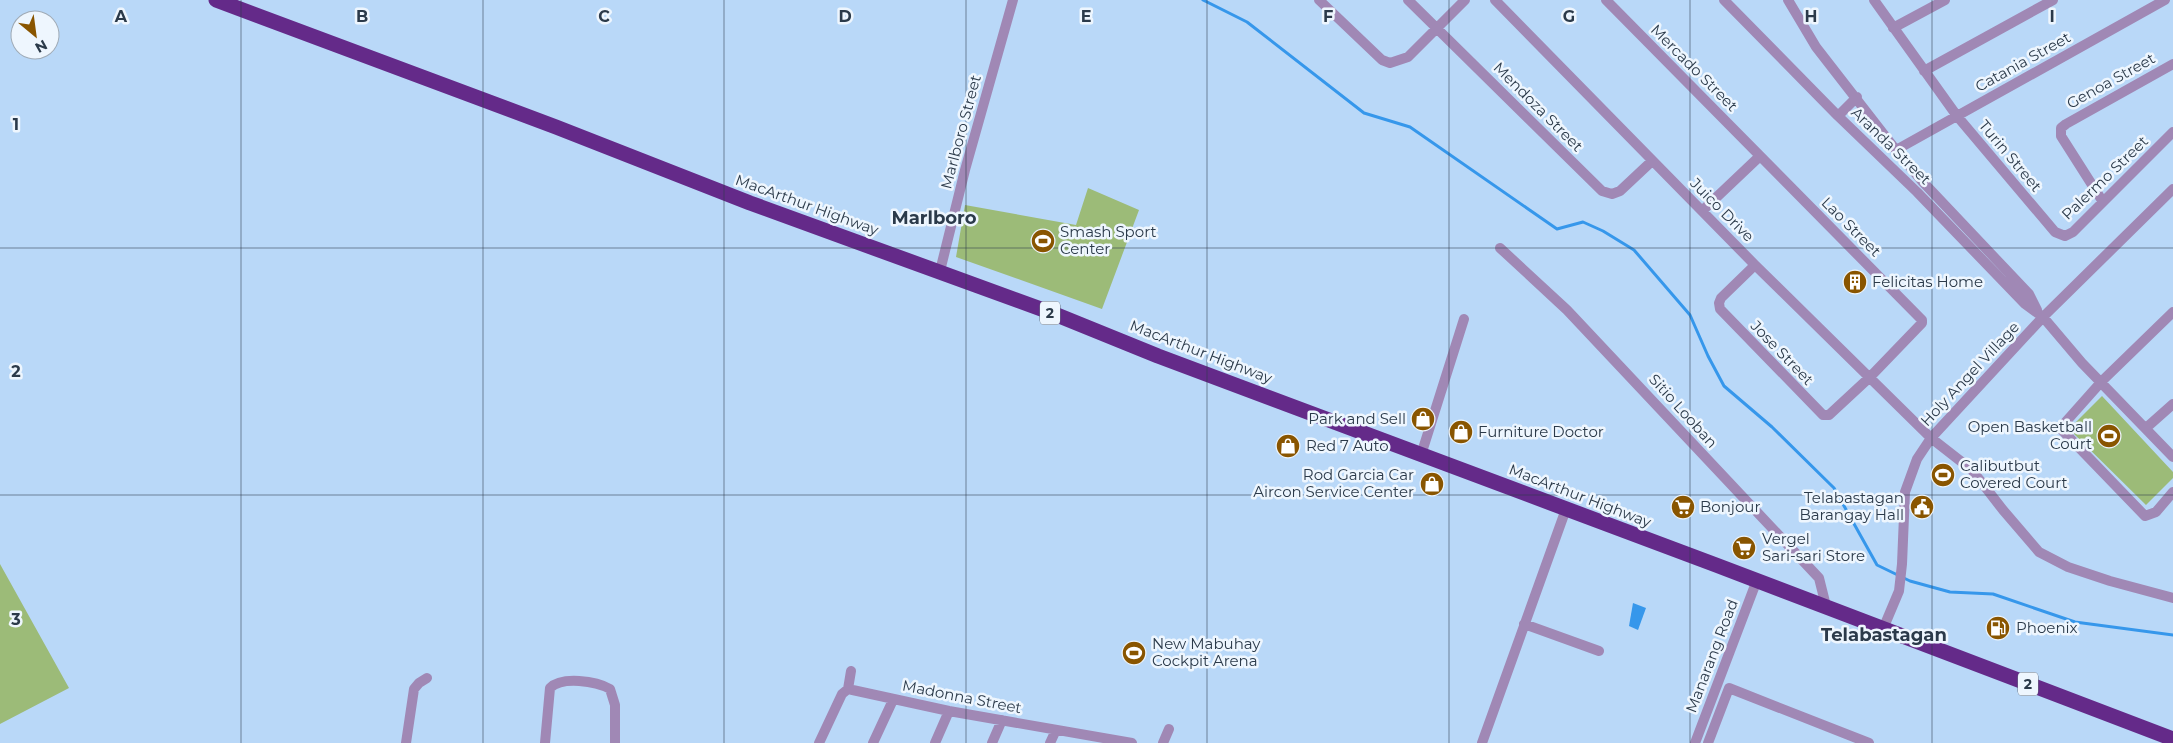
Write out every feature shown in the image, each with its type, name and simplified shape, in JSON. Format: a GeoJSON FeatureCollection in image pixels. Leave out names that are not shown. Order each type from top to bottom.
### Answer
{"type":"FeatureCollection","features":[{"type":"Feature","properties":{"kind":"highway","name":"MacArthur Highway"},"geometry":{"type":"LineString","coordinates":[[216,0],[556,127],[750,203],[940,271],[2173,739]]}},
{"type":"Feature","properties":{"kind":"street","name":"Marlboro Street"},"geometry":{"type":"LineString","coordinates":[[940,271],[965,170],[1013,0]]}},
{"type":"Feature","properties":{"kind":"street"},"geometry":{"type":"LineString","coordinates":[[1318,0],[1382,60],[1390,63],[1408,57],[1465,0]]}},
{"type":"Feature","properties":{"kind":"street","name":"Mendoza Street"},"geometry":{"type":"LineString","coordinates":[[1408,0],[1602,191],[1612,194],[1620,191],[1652,161]]}},
{"type":"Feature","properties":{"kind":"street","name":"Juico Drive"},"geometry":{"type":"LineString","coordinates":[[1494,0],[1755,265],[1931,438],[1972,470],[2039,552],[2068,567],[2110,582],[2173,598]]}},
{"type":"Feature","properties":{"kind":"street","name":"Mercado Street"},"geometry":{"type":"LineString","coordinates":[[1606,0],[1760,156]]}},
{"type":"Feature","properties":{"kind":"street","name":"Aranda Street"},"geometry":{"type":"LineString","coordinates":[[1724,0],[1838,116],[1891,166],[2025,304],[2040,314]]}},
{"type":"Feature","properties":{"kind":"street","name":"Aranda Street"},"geometry":{"type":"LineString","coordinates":[[1788,0],[1816,47],[1922,181],[2029,294],[2040,314],[2082,363],[2102,381],[2173,457]]}},
{"type":"Feature","properties":{"kind":"street","name":"Turin Street"},"geometry":{"type":"LineString","coordinates":[[1874,0],[1957,116],[2055,232]]}},
{"type":"Feature","properties":{"kind":"street"},"geometry":{"type":"LineString","coordinates":[[1893,28],[1945,0]]}},
{"type":"Feature","properties":{"kind":"street"},"geometry":{"type":"LineString","coordinates":[[1924,71],[2053,0]]}},
{"type":"Feature","properties":{"kind":"street","name":"Catania Street"},"geometry":{"type":"LineString","coordinates":[[1896,150],[2164,0]]}},
{"type":"Feature","properties":{"kind":"street","name":"Genoa Street"},"geometry":{"type":"LineString","coordinates":[[2103,202],[2062,136],[2061,128],[2173,64]]}},
{"type":"Feature","properties":{"kind":"street"},"geometry":{"type":"LineString","coordinates":[[1838,116],[1857,97]]}},
{"type":"Feature","properties":{"kind":"street","name":"Palermo Street"},"geometry":{"type":"LineString","coordinates":[[2055,232],[2065,236],[2073,232],[2173,132]]}},
{"type":"Feature","properties":{"kind":"street"},"geometry":{"type":"LineString","coordinates":[[1891,166],[1896,150]]}},
{"type":"Feature","properties":{"kind":"street"},"geometry":{"type":"LineString","coordinates":[[1702,211],[1760,156]]}},
{"type":"Feature","properties":{"kind":"street","name":"Lao Street"},"geometry":{"type":"LineString","coordinates":[[1760,156],[1922,320],[1919,327],[1870,377]]}},
{"type":"Feature","properties":{"kind":"street","name":"Holy Angel Village"},"geometry":{"type":"LineString","coordinates":[[1884,628],[1898,591],[1902,564],[1904,492],[1917,459],[1931,438],[2040,314],[2173,189]]}},
{"type":"Feature","properties":{"kind":"street","name":"Sitio Looban"},"geometry":{"type":"LineString","coordinates":[[1500,248],[1567,310],[1819,578],[1826,606]]}},
{"type":"Feature","properties":{"kind":"street","name":"Jose Street"},"geometry":{"type":"LineString","coordinates":[[1755,265],[1721,298],[1719,303],[1720,310],[1821,414],[1829,415],[1870,377]]}},
{"type":"Feature","properties":{"kind":"street"},"geometry":{"type":"LineString","coordinates":[[2173,312],[2064,421],[2062,430],[2145,516],[2156,512],[2173,492]]}},
{"type":"Feature","properties":{"kind":"street"},"geometry":{"type":"LineString","coordinates":[[1421,455],[1464,320]]}},
{"type":"Feature","properties":{"kind":"street"},"geometry":{"type":"LineString","coordinates":[[2146,428],[2173,404]]}},
{"type":"Feature","properties":{"kind":"street"},"geometry":{"type":"LineString","coordinates":[[1482,743],[1566,509]]}},
{"type":"Feature","properties":{"kind":"street","name":"Manarang Road"},"geometry":{"type":"LineString","coordinates":[[1695,743],[1757,580]]}},
{"type":"Feature","properties":{"kind":"street"},"geometry":{"type":"LineString","coordinates":[[1524,624],[1599,651]]}},
{"type":"Feature","properties":{"kind":"street"},"geometry":{"type":"LineString","coordinates":[[820,743],[842,694],[848,689],[851,671]]}},
{"type":"Feature","properties":{"kind":"street"},"geometry":{"type":"LineString","coordinates":[[406,743],[414,689],[426,678]]}},
{"type":"Feature","properties":{"kind":"street"},"geometry":{"type":"LineString","coordinates":[[545,743],[550,688],[554,684],[565,682],[592,684],[610,689],[615,705],[615,743]]}},
{"type":"Feature","properties":{"kind":"street"},"geometry":{"type":"LineString","coordinates":[[1708,743],[1729,688],[1869,743]]}},
{"type":"Feature","properties":{"kind":"street","name":"Madonna Street"},"geometry":{"type":"LineString","coordinates":[[848,689],[893,700],[1056,730],[1109,742],[1132,743]]}},
{"type":"Feature","properties":{"kind":"street"},"geometry":{"type":"LineString","coordinates":[[873,743],[893,700]]}},
{"type":"Feature","properties":{"kind":"street"},"geometry":{"type":"LineString","coordinates":[[935,743],[949,711]]}},
{"type":"Feature","properties":{"kind":"street"},"geometry":{"type":"LineString","coordinates":[[992,743],[1002,720]]}},
{"type":"Feature","properties":{"kind":"street"},"geometry":{"type":"LineString","coordinates":[[1163,743],[1169,729]]}},
{"type":"Feature","properties":{"kind":"street"},"geometry":{"type":"LineString","coordinates":[[1050,743],[1056,730]]}},
{"type":"Feature","properties":{"kind":"green space","name":"Smash Sport Center"},"geometry":{"type":"Polygon","coordinates":[[[1088,188],[1139,210],[1102,309],[956,257],[965,205],[1076,225],[1088,188]]]}},
{"type":"Feature","properties":{"kind":"green space"},"geometry":{"type":"Polygon","coordinates":[[[2102,396],[2173,472],[2173,478],[2146,505],[2069,429],[2102,396]]]}},
{"type":"Feature","properties":{"kind":"green space"},"geometry":{"type":"Polygon","coordinates":[[[0,564],[69,688],[0,724],[0,564]]]}},
{"type":"Feature","properties":{"kind":"water"},"geometry":{"type":"Polygon","coordinates":[[[1633,603],[1646,608],[1638,630],[1629,626],[1633,603]]]}},
{"type":"Feature","properties":{"kind":"waterway"},"geometry":{"type":"LineString","coordinates":[[1203,0],[1247,22],[1364,113],[1410,127],[1557,229],[1583,222],[1603,231],[1634,250],[1690,315],[1724,386],[1772,427],[1834,488],[1877,565],[1910,581],[1950,592],[1993,594],[2075,622],[2173,635]]}},
{"type":"Feature","properties":{"kind":"place","name":"Smash Sport Center"},"geometry":{"type":"Point","coordinates":[1043,241]}},
{"type":"Feature","properties":{"kind":"place","name":"Felicitas Home"},"geometry":{"type":"Point","coordinates":[1855,282]}},
{"type":"Feature","properties":{"kind":"place","name":"Park and Sell"},"geometry":{"type":"Point","coordinates":[1423,419]}},
{"type":"Feature","properties":{"kind":"place","name":"Furniture Doctor"},"geometry":{"type":"Point","coordinates":[1461,432]}},
{"type":"Feature","properties":{"kind":"place","name":"Open Basketball Court"},"geometry":{"type":"Point","coordinates":[2109,436]}},
{"type":"Feature","properties":{"kind":"place","name":"Red 7 Auto"},"geometry":{"type":"Point","coordinates":[1288,446]}},
{"type":"Feature","properties":{"kind":"place","name":"Calibutbut Covered Court"},"geometry":{"type":"Point","coordinates":[1943,475]}},
{"type":"Feature","properties":{"kind":"place","name":"Rod Garcia Car Aircon Service Center"},"geometry":{"type":"Point","coordinates":[1432,484]}},
{"type":"Feature","properties":{"kind":"place","name":"Bonjour"},"geometry":{"type":"Point","coordinates":[1683,507]}},
{"type":"Feature","properties":{"kind":"place","name":"Telabastagan Barangay Hall"},"geometry":{"type":"Point","coordinates":[1922,507]}},
{"type":"Feature","properties":{"kind":"place","name":"Vergel Sari-sari Store"},"geometry":{"type":"Point","coordinates":[1744,548]}},
{"type":"Feature","properties":{"kind":"place","name":"Phoenix"},"geometry":{"type":"Point","coordinates":[1998,628]}},
{"type":"Feature","properties":{"kind":"place","name":"New Mabuhay Cockpit Arena"},"geometry":{"type":"Point","coordinates":[1134,653]}},
{"type":"Feature","properties":{"kind":"district","name":"Marlboro"},"geometry":{"type":"Point","coordinates":[934,218]}},
{"type":"Feature","properties":{"kind":"district","name":"Telabastagan"},"geometry":{"type":"Point","coordinates":[1884,635]}}]}
